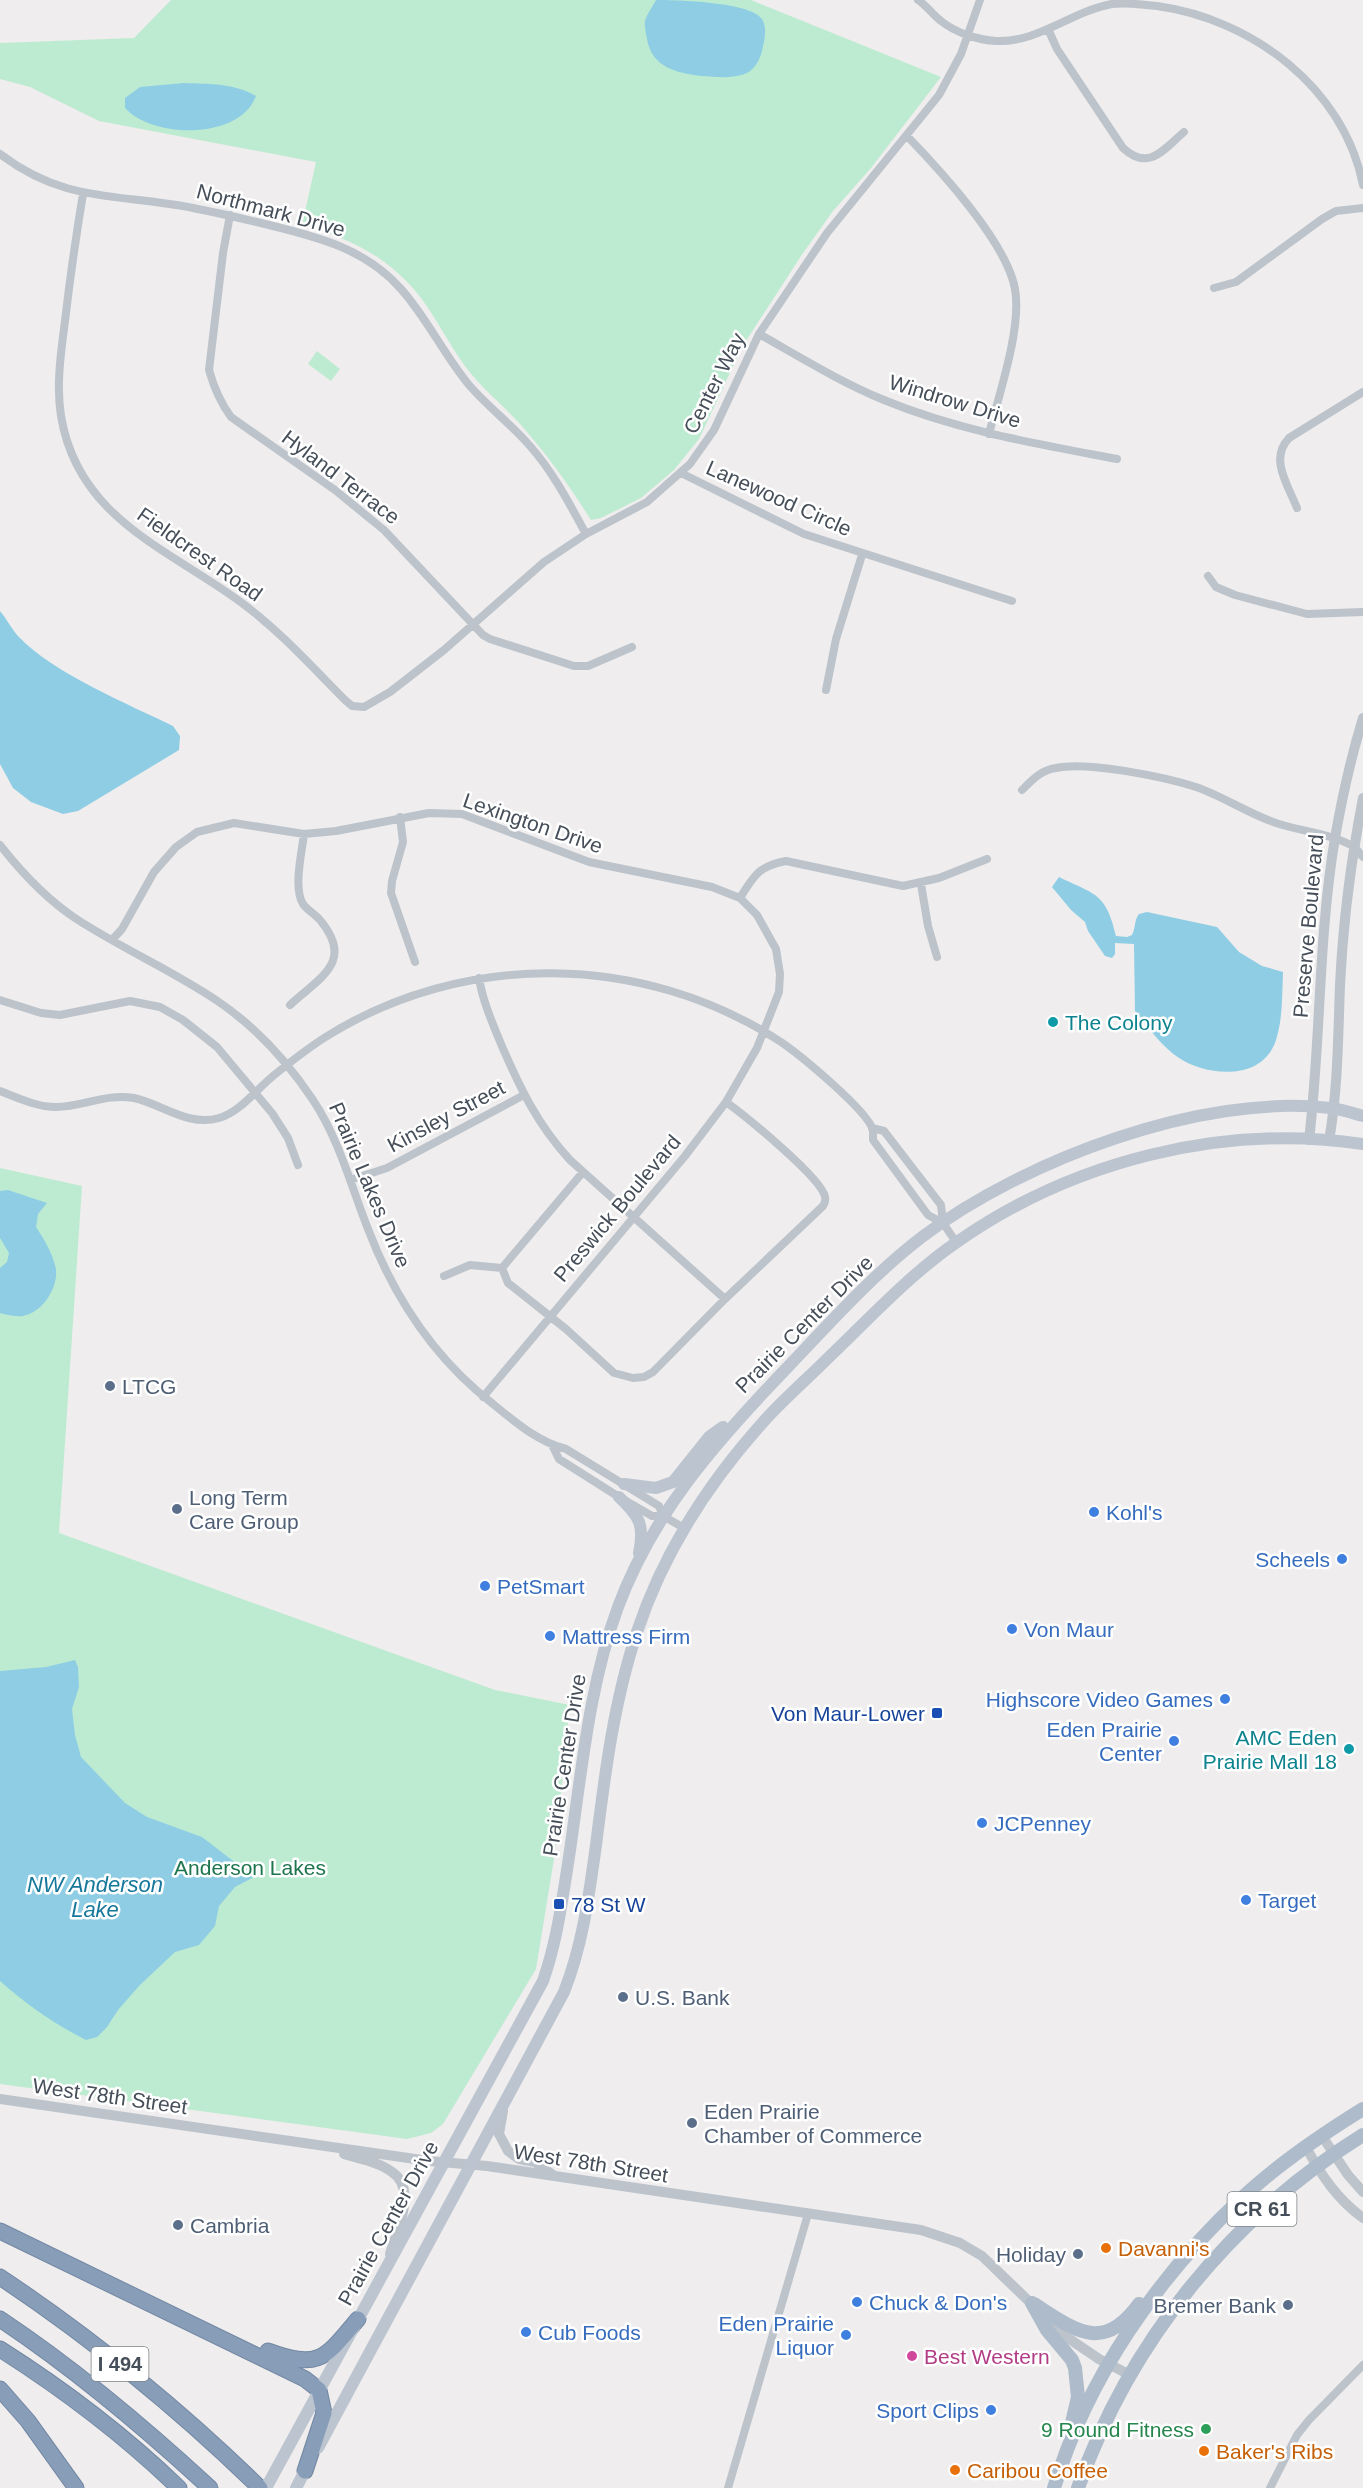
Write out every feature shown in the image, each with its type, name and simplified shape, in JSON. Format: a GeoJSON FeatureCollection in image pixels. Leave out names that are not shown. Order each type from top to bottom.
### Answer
{"type":"FeatureCollection","features":[{"type":"Feature","properties":{"kind":"highway"},"geometry":{"type":"LineString","coordinates":[[0,2230],[305,2379],[319,2390],[324,2413],[305,2471]]}},
{"type":"Feature","properties":{"kind":"highway","name":"I 494"},"geometry":{"type":"LineString","coordinates":[[0,2277],[117,2362],[178,2412],[260,2488]]}},
{"type":"Feature","properties":{"kind":"highway","name":"I 494"},"geometry":{"type":"LineString","coordinates":[[0,2319],[103,2395],[159,2441],[210,2488]]}},
{"type":"Feature","properties":{"kind":"highway"},"geometry":{"type":"LineString","coordinates":[[199,2326],[289,2359],[304,2362],[320,2357],[333,2348],[358,2319]]}},
{"type":"Feature","properties":{"kind":"highway"},"geometry":{"type":"LineString","coordinates":[[0,2349],[47,2379],[159,2469],[179,2488]]}},
{"type":"Feature","properties":{"kind":"highway"},"geometry":{"type":"LineString","coordinates":[[0,2389],[28,2421],[76,2485]]}},
{"type":"Feature","properties":{"kind":"main road","name":"Prairie Center Drive"},"geometry":{"type":"LineString","coordinates":[[266,2488],[533,1999],[551,1957],[560,1920],[598,1670],[619,1603],[636,1567],[663,1516],[694,1470],[753,1404],[867,1285],[921,1238],[1031,1171],[1123,1137],[1218,1112],[1262,1107],[1313,1107],[1335,1108],[1363,1116]]}},
{"type":"Feature","properties":{"kind":"main road","name":"Prairie Center Drive"},"geometry":{"type":"LineString","coordinates":[[296,2488],[564,1992],[579,1951],[620,1689],[650,1598],[684,1528],[730,1461],[766,1419],[912,1278],[957,1242],[1009,1209],[1073,1179],[1137,1157],[1209,1144],[1272,1139],[1363,1144]]}},
{"type":"Feature","properties":{"kind":"main road"},"geometry":{"type":"LineString","coordinates":[[624,1484],[656,1488],[673,1482],[709,1437],[753,1404]]}},
{"type":"Feature","properties":{"kind":"main road"},"geometry":{"type":"LineString","coordinates":[[619,1497],[634,1512],[640,1523],[643,1537],[636,1567]]}},
{"type":"Feature","properties":{"kind":"main road","name":"CR 61"},"geometry":{"type":"LineString","coordinates":[[1054,2488],[1061,2464],[1109,2364],[1169,2275],[1243,2197],[1322,2136],[1363,2109]]}},
{"type":"Feature","properties":{"kind":"main road","name":"CR 61"},"geometry":{"type":"LineString","coordinates":[[1078,2488],[1099,2434],[1130,2376],[1201,2272],[1253,2218],[1316,2165],[1363,2135]]}},
{"type":"Feature","properties":{"kind":"main road"},"geometry":{"type":"LineString","coordinates":[[1032,2303],[1075,2330],[1094,2335],[1104,2333],[1119,2325],[1133,2312],[1152,2284],[1169,2275]]}},
{"type":"Feature","properties":{"kind":"main road"},"geometry":{"type":"LineString","coordinates":[[1032,2303],[1047,2330],[1072,2360],[1078,2377],[1078,2397],[1061,2464]]}},
{"type":"Feature","properties":{"kind":"street"},"geometry":{"type":"LineString","coordinates":[[918,0],[949,27],[969,35],[996,41],[1013,40],[1048,29],[1090,9],[1114,4],[1134,3],[1172,8],[1229,26],[1282,60],[1318,92],[1344,129],[1355,154],[1363,185]]}},
{"type":"Feature","properties":{"kind":"street","name":"Center Way"},"geometry":{"type":"LineString","coordinates":[[352,706],[364,707],[416,674],[544,562],[586,534],[647,502],[681,473],[714,430],[759,334],[827,233],[922,120],[948,81],[969,35],[980,0]]}},
{"type":"Feature","properties":{"kind":"street"},"geometry":{"type":"LineString","coordinates":[[1048,29],[1057,49],[1124,148],[1132,156],[1150,159],[1158,155],[1184,132]]}},
{"type":"Feature","properties":{"kind":"street"},"geometry":{"type":"LineString","coordinates":[[907,136],[944,175],[1001,252],[1015,290],[1014,330],[989,434]]}},
{"type":"Feature","properties":{"kind":"street","name":"Northmark Drive"},"geometry":{"type":"LineString","coordinates":[[0,154],[18,168],[40,180],[83,194],[169,204],[230,216],[334,242],[358,253],[390,277],[418,310],[464,379],[484,402],[530,446],[567,498],[586,534]]}},
{"type":"Feature","properties":{"kind":"street","name":"Fieldcrest Road"},"geometry":{"type":"LineString","coordinates":[[83,194],[63,336],[59,394],[64,427],[83,474],[101,500],[123,523],[149,544],[242,603],[271,627],[352,706]]}},
{"type":"Feature","properties":{"kind":"street"},"geometry":{"type":"LineString","coordinates":[[1214,288],[1236,282],[1329,215],[1352,208],[1363,208]]}},
{"type":"Feature","properties":{"kind":"street","name":"Hyland Terrace"},"geometry":{"type":"LineString","coordinates":[[230,216],[209,370],[213,387],[222,405],[244,428],[335,490],[384,530],[472,624],[490,639],[574,666],[595,664],[632,647]]}},
{"type":"Feature","properties":{"kind":"street","name":"Windrow Drive"},"geometry":{"type":"LineString","coordinates":[[759,334],[850,385],[932,418],[989,434],[1118,459]]}},
{"type":"Feature","properties":{"kind":"street"},"geometry":{"type":"LineString","coordinates":[[1297,508],[1279,460],[1279,452],[1289,438],[1363,392]]}},
{"type":"Feature","properties":{"kind":"street","name":"Lanewood Circle"},"geometry":{"type":"LineString","coordinates":[[681,473],[786,526],[862,555],[957,582],[1012,601]]}},
{"type":"Feature","properties":{"kind":"street","name":"Lanewood Circle"},"geometry":{"type":"LineString","coordinates":[[826,690],[836,639],[862,555]]}},
{"type":"Feature","properties":{"kind":"street"},"geometry":{"type":"LineString","coordinates":[[1208,576],[1216,587],[1235,595],[1296,612],[1323,615],[1363,612]]}},
{"type":"Feature","properties":{"kind":"street","name":"Preserve Boulevard"},"geometry":{"type":"LineString","coordinates":[[1310,1140],[1325,923],[1334,840],[1353,752],[1363,718]]}},
{"type":"Feature","properties":{"kind":"street"},"geometry":{"type":"LineString","coordinates":[[1022,790],[1035,777],[1056,768],[1117,770],[1197,788],[1278,824],[1358,845],[1363,857]]}},
{"type":"Feature","properties":{"kind":"street","name":"Preserve Boulevard"},"geometry":{"type":"LineString","coordinates":[[1329,1141],[1335,1108],[1340,983],[1363,798]]}},
{"type":"Feature","properties":{"kind":"street","name":"Lexington Drive"},"geometry":{"type":"LineString","coordinates":[[112,940],[122,929],[154,872],[176,847],[197,832],[234,823],[304,834],[336,831],[429,813],[462,814],[589,862],[704,885],[740,898],[757,915],[776,949],[780,974],[778,992],[764,1031]]}},
{"type":"Feature","properties":{"kind":"street"},"geometry":{"type":"LineString","coordinates":[[400,817],[403,842],[392,880],[391,893],[415,962]]}},
{"type":"Feature","properties":{"kind":"street"},"geometry":{"type":"LineString","coordinates":[[290,1005],[328,970],[336,954],[335,946],[320,921],[302,903],[298,880],[304,834]]}},
{"type":"Feature","properties":{"kind":"street","name":"Prairie Lakes Drive"},"geometry":{"type":"LineString","coordinates":[[0,845],[17,867],[45,895],[76,919],[217,1000],[271,1045],[314,1101],[331,1132],[384,1269],[404,1305],[447,1361],[483,1397],[515,1422],[552,1445],[566,1449],[659,1506],[663,1516]]}},
{"type":"Feature","properties":{"kind":"street"},"geometry":{"type":"LineString","coordinates":[[740,898],[759,871],[770,864],[786,861],[903,885],[921,884],[987,859]]}},
{"type":"Feature","properties":{"kind":"street"},"geometry":{"type":"LineString","coordinates":[[921,884],[936,957]]}},
{"type":"Feature","properties":{"kind":"street"},"geometry":{"type":"LineString","coordinates":[[0,1091],[38,1105],[56,1107],[99,1098],[117,1096],[135,1098],[190,1118],[205,1120],[220,1118],[233,1112],[322,1039],[395,1001],[438,986],[522,972],[564,972],[606,976],[648,984],[725,1011],[764,1031],[795,1052],[826,1077],[854,1106],[872,1128],[873,1140],[928,1215],[943,1223],[957,1242]]}},
{"type":"Feature","properties":{"kind":"street"},"geometry":{"type":"LineString","coordinates":[[479,978],[488,1014],[513,1076],[535,1117],[553,1141],[583,1172],[725,1299]]}},
{"type":"Feature","properties":{"kind":"street"},"geometry":{"type":"LineString","coordinates":[[0,1000],[41,1013],[60,1015],[130,1001],[153,1005],[183,1020],[217,1047],[272,1113],[288,1138],[298,1165]]}},
{"type":"Feature","properties":{"kind":"street","name":"Preswick Boulevard"},"geometry":{"type":"LineString","coordinates":[[483,1397],[685,1156],[726,1102],[764,1031]]}},
{"type":"Feature","properties":{"kind":"street","name":"Kinsley Street"},"geometry":{"type":"LineString","coordinates":[[350,1180],[387,1168],[524,1095]]}},
{"type":"Feature","properties":{"kind":"street"},"geometry":{"type":"LineString","coordinates":[[502,1268],[508,1283],[614,1373],[633,1378],[644,1377],[653,1372],[725,1299],[823,1206],[825,1198],[794,1158],[726,1102]]}},
{"type":"Feature","properties":{"kind":"street"},"geometry":{"type":"LineString","coordinates":[[872,1128],[884,1131],[941,1206],[943,1223]]}},
{"type":"Feature","properties":{"kind":"street"},"geometry":{"type":"LineString","coordinates":[[502,1268],[583,1172]]}},
{"type":"Feature","properties":{"kind":"street"},"geometry":{"type":"LineString","coordinates":[[444,1276],[471,1264],[502,1268]]}},
{"type":"Feature","properties":{"kind":"street","name":"Prairie Lakes Drive"},"geometry":{"type":"LineString","coordinates":[[552,1445],[559,1459],[619,1497],[652,1516],[663,1516],[684,1528]]}},
{"type":"Feature","properties":{"kind":"street","name":"West 78th Street"},"geometry":{"type":"LineString","coordinates":[[0,2099],[921,2230],[960,2243],[982,2256],[1065,2336],[1130,2376]]}},
{"type":"Feature","properties":{"kind":"street"},"geometry":{"type":"LineString","coordinates":[[504,2105],[499,2134],[505,2147],[513,2156],[535,2162],[556,2177]]}},
{"type":"Feature","properties":{"kind":"street"},"geometry":{"type":"LineString","coordinates":[[1322,2136],[1348,2175],[1363,2192]]}},
{"type":"Feature","properties":{"kind":"street"},"geometry":{"type":"LineString","coordinates":[[318,2145],[385,2168],[401,2179],[405,2197],[386,2268]]}},
{"type":"Feature","properties":{"kind":"street"},"geometry":{"type":"LineString","coordinates":[[1306,2148],[1340,2198],[1363,2218]]}},
{"type":"Feature","properties":{"kind":"street"},"geometry":{"type":"LineString","coordinates":[[728,2488],[808,2214]]}},
{"type":"Feature","properties":{"kind":"street"},"geometry":{"type":"LineString","coordinates":[[1270,2488],[1297,2435],[1363,2365]]}},
{"type":"Feature","properties":{"kind":"green space"},"geometry":{"type":"Polygon","coordinates":[[[171,0],[751,0],[941,77],[871,168],[833,211],[801,256],[742,347],[699,439],[674,470],[641,498],[601,518],[591,520],[540,448],[465,365],[428,307],[411,286],[375,255],[333,235],[302,225],[316,162],[99,121],[30,87],[0,79],[0,43],[134,38],[171,0]]]}},
{"type":"Feature","properties":{"kind":"green space"},"geometry":{"type":"Polygon","coordinates":[[[317,351],[340,369],[331,381],[308,364],[317,351]]]}},
{"type":"Feature","properties":{"kind":"green space","name":"Anderson Lakes"},"geometry":{"type":"Polygon","coordinates":[[[0,1168],[82,1186],[59,1533],[495,1690],[570,1705],[554,1859],[536,1969],[443,2124],[431,2133],[407,2139],[0,2084],[0,1168]]]}},
{"type":"Feature","properties":{"kind":"water"},"geometry":{"type":"Polygon","coordinates":[[[656,0],[713,3],[755,13],[765,25],[764,40],[756,65],[747,73],[725,77],[693,75],[675,71],[660,63],[650,49],[645,30],[646,18],[656,0]]]}},
{"type":"Feature","properties":{"kind":"water"},"geometry":{"type":"Polygon","coordinates":[[[184,83],[230,86],[256,96],[247,110],[233,121],[195,130],[155,125],[138,118],[125,108],[125,98],[140,87],[184,83]]]}},
{"type":"Feature","properties":{"kind":"water"},"geometry":{"type":"Polygon","coordinates":[[[0,611],[19,637],[51,663],[92,687],[173,726],[180,736],[179,750],[78,811],[63,814],[31,802],[13,788],[0,764],[0,611]]]}},
{"type":"Feature","properties":{"kind":"water"},"geometry":{"type":"Polygon","coordinates":[[[1059,877],[1098,897],[1108,911],[1116,936],[1132,935],[1137,916],[1147,912],[1217,927],[1239,952],[1262,966],[1283,972],[1280,1023],[1276,1040],[1269,1053],[1259,1063],[1234,1072],[1205,1069],[1191,1064],[1167,1048],[1135,1011],[1134,944],[1115,943],[1115,954],[1112,958],[1105,956],[1088,931],[1085,922],[1071,910],[1052,887],[1059,877]]]}},
{"type":"Feature","properties":{"kind":"water"},"geometry":{"type":"Polygon","coordinates":[[[8,1190],[47,1203],[38,1214],[36,1227],[50,1252],[56,1269],[54,1284],[48,1298],[37,1310],[23,1316],[0,1313],[0,1268],[7,1262],[9,1253],[0,1238],[0,1191],[8,1190]]]}},
{"type":"Feature","properties":{"kind":"water","name":"NW Anderson Lake"},"geometry":{"type":"Polygon","coordinates":[[[75,1660],[78,1667],[79,1687],[72,1709],[75,1735],[81,1757],[125,1803],[147,1817],[202,1837],[254,1877],[235,1887],[219,1906],[215,1926],[199,1945],[175,1952],[139,1986],[97,2037],[86,2040],[41,2013],[0,1981],[0,1671],[46,1667],[75,1660]]]}},
{"type":"Feature","properties":{"kind":"place","name":"The Colony"},"geometry":{"type":"Point","coordinates":[1053,1022]}},
{"type":"Feature","properties":{"kind":"place","name":"LTCG"},"geometry":{"type":"Point","coordinates":[110,1386]}},
{"type":"Feature","properties":{"kind":"place","name":"Long Term Care Group"},"geometry":{"type":"Point","coordinates":[177,1509]}},
{"type":"Feature","properties":{"kind":"place","name":"Kohl's"},"geometry":{"type":"Point","coordinates":[1094,1512]}},
{"type":"Feature","properties":{"kind":"place","name":"Scheels"},"geometry":{"type":"Point","coordinates":[1342,1559]}},
{"type":"Feature","properties":{"kind":"place","name":"PetSmart"},"geometry":{"type":"Point","coordinates":[485,1586]}},
{"type":"Feature","properties":{"kind":"place","name":"Von Maur"},"geometry":{"type":"Point","coordinates":[1012,1629]}},
{"type":"Feature","properties":{"kind":"place","name":"Mattress Firm"},"geometry":{"type":"Point","coordinates":[550,1636]}},
{"type":"Feature","properties":{"kind":"place","name":"Highscore Video Games"},"geometry":{"type":"Point","coordinates":[1225,1699]}},
{"type":"Feature","properties":{"kind":"place","name":"Von Maur-Lower"},"geometry":{"type":"Point","coordinates":[937,1713]}},
{"type":"Feature","properties":{"kind":"place","name":"Eden Prairie Center"},"geometry":{"type":"Point","coordinates":[1174,1741]}},
{"type":"Feature","properties":{"kind":"place","name":"AMC Eden Prairie Mall 18"},"geometry":{"type":"Point","coordinates":[1349,1749]}},
{"type":"Feature","properties":{"kind":"place","name":"JCPenney"},"geometry":{"type":"Point","coordinates":[982,1823]}},
{"type":"Feature","properties":{"kind":"place","name":"Target"},"geometry":{"type":"Point","coordinates":[1246,1900]}},
{"type":"Feature","properties":{"kind":"place","name":"78 St W"},"geometry":{"type":"Point","coordinates":[559,1904]}},
{"type":"Feature","properties":{"kind":"place","name":"U.S. Bank"},"geometry":{"type":"Point","coordinates":[623,1997]}},
{"type":"Feature","properties":{"kind":"place","name":"Eden Prairie Chamber of Commerce"},"geometry":{"type":"Point","coordinates":[692,2123]}},
{"type":"Feature","properties":{"kind":"place","name":"Cambria"},"geometry":{"type":"Point","coordinates":[178,2225]}},
{"type":"Feature","properties":{"kind":"place","name":"Davanni's"},"geometry":{"type":"Point","coordinates":[1106,2248]}},
{"type":"Feature","properties":{"kind":"place","name":"Holiday"},"geometry":{"type":"Point","coordinates":[1078,2254]}},
{"type":"Feature","properties":{"kind":"place","name":"Chuck & Don's"},"geometry":{"type":"Point","coordinates":[857,2302]}},
{"type":"Feature","properties":{"kind":"place","name":"Bremer Bank"},"geometry":{"type":"Point","coordinates":[1288,2305]}},
{"type":"Feature","properties":{"kind":"place","name":"Cub Foods"},"geometry":{"type":"Point","coordinates":[526,2332]}},
{"type":"Feature","properties":{"kind":"place","name":"Eden Prairie Liquor"},"geometry":{"type":"Point","coordinates":[846,2335]}},
{"type":"Feature","properties":{"kind":"place","name":"Best Western"},"geometry":{"type":"Point","coordinates":[912,2356]}},
{"type":"Feature","properties":{"kind":"place","name":"Sport Clips"},"geometry":{"type":"Point","coordinates":[991,2410]}},
{"type":"Feature","properties":{"kind":"place","name":"9 Round Fitness"},"geometry":{"type":"Point","coordinates":[1206,2429]}},
{"type":"Feature","properties":{"kind":"place","name":"Baker's Ribs"},"geometry":{"type":"Point","coordinates":[1204,2451]}},
{"type":"Feature","properties":{"kind":"place","name":"Caribou Coffee"},"geometry":{"type":"Point","coordinates":[955,2470]}}]}
